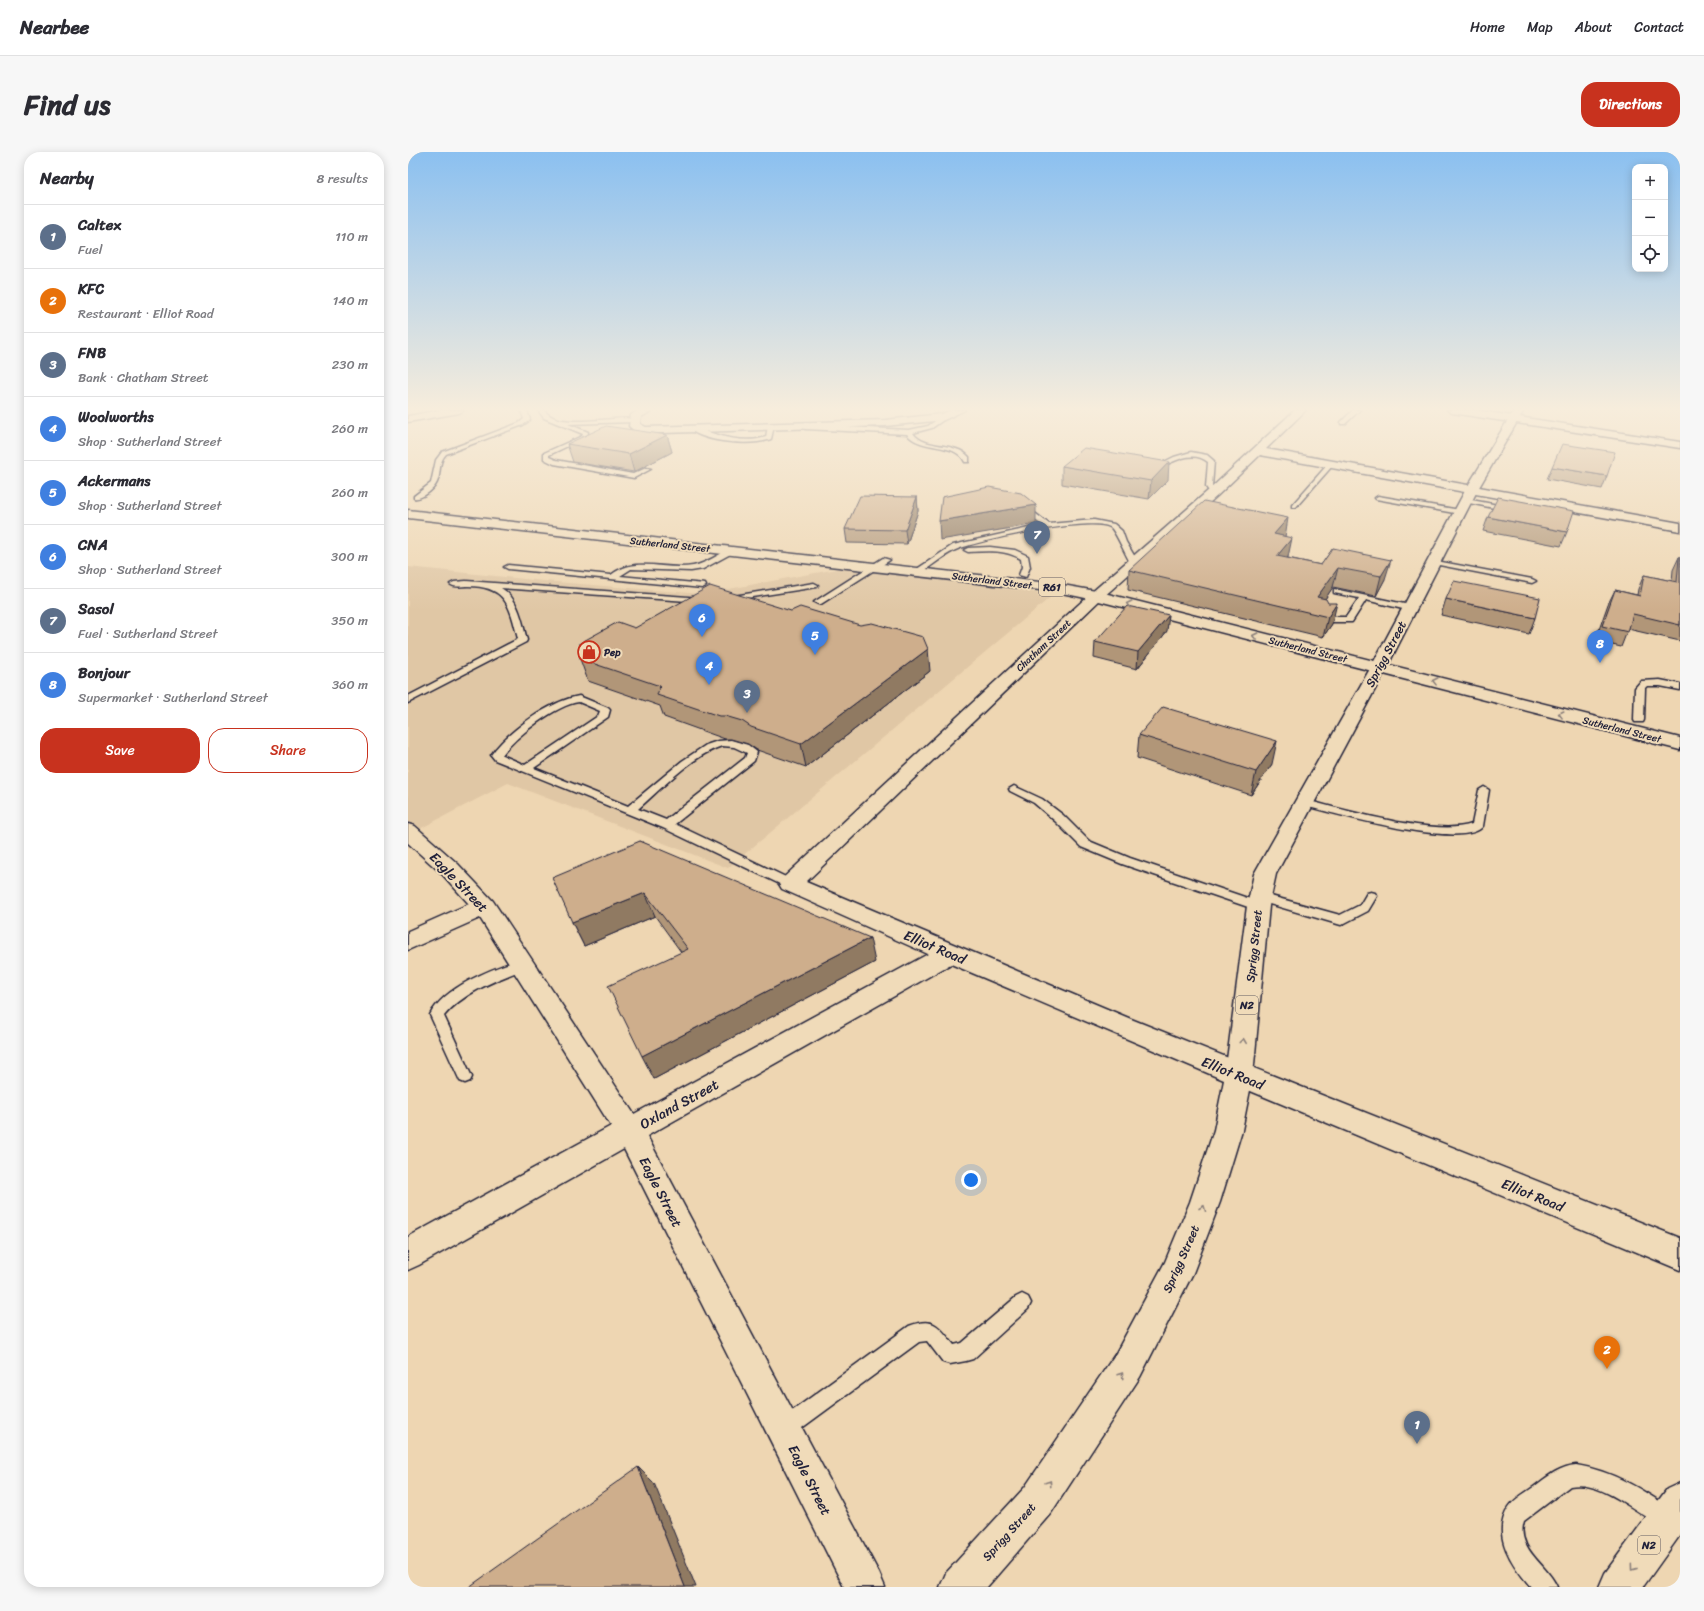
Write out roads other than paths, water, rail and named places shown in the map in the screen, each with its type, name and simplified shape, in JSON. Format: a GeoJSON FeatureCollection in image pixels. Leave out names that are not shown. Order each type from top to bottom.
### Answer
{"type":"FeatureCollection","features":[{"type":"Feature","properties":{"kind":"main road","name":"Chatham Street"},"geometry":{"type":"LineString","coordinates":[[790,884],[1100,591],[1196,512],[1230,477]]}},
{"type":"Feature","properties":{"kind":"main road"},"geometry":{"type":"LineString","coordinates":[[1378,477],[1466,501],[1680,527]]}},
{"type":"Feature","properties":{"kind":"main road","name":"Sprigg Street"},"geometry":{"type":"LineString","coordinates":[[960,1587],[1038,1500],[1128,1365],[1177,1273],[1205,1202],[1228,1130],[1239,1075],[1259,902],[1265,874],[1411,608],[1466,501],[1480,477]]}},
{"type":"Feature","properties":{"kind":"main road","name":"Sutherland Street"},"geometry":{"type":"LineString","coordinates":[[412,501],[451,510],[881,563]]}},
{"type":"Feature","properties":{"kind":"main road","name":"Sutherland Street"},"geometry":{"type":"LineString","coordinates":[[408,514],[732,550],[1023,575],[1100,591],[1382,661],[1639,720],[1680,731]]}},
{"type":"Feature","properties":{"kind":"main road","name":"Sutherland Street"},"geometry":{"type":"LineString","coordinates":[[922,567],[1057,588],[1100,591]]}},
{"type":"Feature","properties":{"kind":"main road","name":"Sutherland Street"},"geometry":{"type":"LineString","coordinates":[[1382,661],[1680,744]]}},
{"type":"Feature","properties":{"kind":"main road","name":"Eagle Street"},"geometry":{"type":"LineString","coordinates":[[408,831],[450,869],[486,907],[630,1132],[865,1587]]}},
{"type":"Feature","properties":{"kind":"main road","name":"Elliot Road"},"geometry":{"type":"LineString","coordinates":[[790,884],[948,954],[1239,1075],[1680,1254]]}},
{"type":"Feature","properties":{"kind":"main road"},"geometry":{"type":"LineString","coordinates":[[408,941],[486,907]]}},
{"type":"Feature","properties":{"kind":"main road","name":"Oxland Street"},"geometry":{"type":"LineString","coordinates":[[408,1254],[948,954]]}},
{"type":"Feature","properties":{"kind":"main road","name":"N2"},"geometry":{"type":"LineString","coordinates":[[1618,1587],[1674,1510]]}},
{"type":"Feature","properties":{"kind":"lane"},"geometry":{"type":"LineString","coordinates":[[412,501],[434,484],[437,477]]}},
{"type":"Feature","properties":{"kind":"lane"},"geometry":{"type":"LineString","coordinates":[[1210,477],[1209,487],[1213,493]]}},
{"type":"Feature","properties":{"kind":"lane"},"geometry":{"type":"LineString","coordinates":[[1294,506],[1320,477]]}},
{"type":"Feature","properties":{"kind":"lane"},"geometry":{"type":"LineString","coordinates":[[1378,498],[1466,501],[1518,510]]}},
{"type":"Feature","properties":{"kind":"lane"},"geometry":{"type":"LineString","coordinates":[[1014,507],[1030,511],[1048,526]]}},
{"type":"Feature","properties":{"kind":"lane"},"geometry":{"type":"LineString","coordinates":[[922,567],[950,550],[962,545],[1048,526],[1092,522],[1114,526],[1118,530],[1122,542],[1134,562]]}},
{"type":"Feature","properties":{"kind":"lane"},"geometry":{"type":"LineString","coordinates":[[613,577],[622,570],[630,567],[682,570],[700,567],[732,550]]}},
{"type":"Feature","properties":{"kind":"lane"},"geometry":{"type":"LineString","coordinates":[[950,550],[1002,550],[1016,552],[1025,558],[1026,567],[1023,575]]}},
{"type":"Feature","properties":{"kind":"lane"},"geometry":{"type":"LineString","coordinates":[[1434,562],[1532,581]]}},
{"type":"Feature","properties":{"kind":"lane"},"geometry":{"type":"LineString","coordinates":[[818,602],[881,563]]}},
{"type":"Feature","properties":{"kind":"lane"},"geometry":{"type":"LineString","coordinates":[[508,567],[702,586]]}},
{"type":"Feature","properties":{"kind":"lane"},"geometry":{"type":"LineString","coordinates":[[454,584],[486,584],[711,600],[814,585]]}},
{"type":"Feature","properties":{"kind":"lane"},"geometry":{"type":"LineString","coordinates":[[408,700],[523,640],[513,605],[509,598],[504,593],[486,584]]}},
{"type":"Feature","properties":{"kind":"lane"},"geometry":{"type":"LineString","coordinates":[[1337,591],[1411,608]]}},
{"type":"Feature","properties":{"kind":"lane"},"geometry":{"type":"LineString","coordinates":[[1326,620],[1349,620],[1364,597]]}},
{"type":"Feature","properties":{"kind":"lane"},"geometry":{"type":"LineString","coordinates":[[1639,720],[1640,688],[1644,683],[1660,683],[1680,687]]}},
{"type":"Feature","properties":{"kind":"lane"},"geometry":{"type":"LineString","coordinates":[[527,768],[594,724],[603,717],[605,710],[579,699],[572,700],[515,735],[496,755],[499,758],[667,825],[790,884]]}},
{"type":"Feature","properties":{"kind":"lane"},"geometry":{"type":"LineString","coordinates":[[630,810],[709,747],[729,742],[745,747],[752,752],[750,759],[667,825]]}},
{"type":"Feature","properties":{"kind":"lane"},"geometry":{"type":"LineString","coordinates":[[1014,789],[1043,806],[1059,818],[1085,844],[1140,866],[1259,902],[1341,920],[1364,908],[1371,896]]}},
{"type":"Feature","properties":{"kind":"lane"},"geometry":{"type":"LineString","coordinates":[[1304,803],[1403,825],[1449,830],[1464,830],[1477,826],[1484,790]]}},
{"type":"Feature","properties":{"kind":"lane"},"geometry":{"type":"LineString","coordinates":[[465,1077],[437,1015],[444,1004],[459,993],[522,964]]}},
{"type":"Feature","properties":{"kind":"lane"},"geometry":{"type":"LineString","coordinates":[[784,1430],[916,1333],[931,1331],[950,1355],[966,1352],[1022,1303]]}},
{"type":"Feature","properties":{"kind":"lane"},"geometry":{"type":"LineString","coordinates":[[1546,1587],[1528,1567],[1514,1542],[1513,1531],[1516,1515],[1558,1481],[1574,1474],[1596,1479],[1674,1510]]}},
{"type":"Feature","properties":{"kind":"place","name":"Sasol"},"geometry":{"type":"Point","coordinates":[1037,554]}},
{"type":"Feature","properties":{"kind":"place","name":"CNA"},"geometry":{"type":"Point","coordinates":[702,637]}},
{"type":"Feature","properties":{"kind":"place","name":"Pep"},"geometry":{"type":"Point","coordinates":[589,652]}},
{"type":"Feature","properties":{"kind":"place","name":"Ackermans"},"geometry":{"type":"Point","coordinates":[815,655]}},
{"type":"Feature","properties":{"kind":"place","name":"Bonjour"},"geometry":{"type":"Point","coordinates":[1600,663]}},
{"type":"Feature","properties":{"kind":"place","name":"Woolworths"},"geometry":{"type":"Point","coordinates":[709,685]}},
{"type":"Feature","properties":{"kind":"place","name":"FNB"},"geometry":{"type":"Point","coordinates":[747,713]}},
{"type":"Feature","properties":{"kind":"place","name":"KFC"},"geometry":{"type":"Point","coordinates":[1607,1369]}},
{"type":"Feature","properties":{"kind":"place","name":"Caltex"},"geometry":{"type":"Point","coordinates":[1417,1444]}}]}
